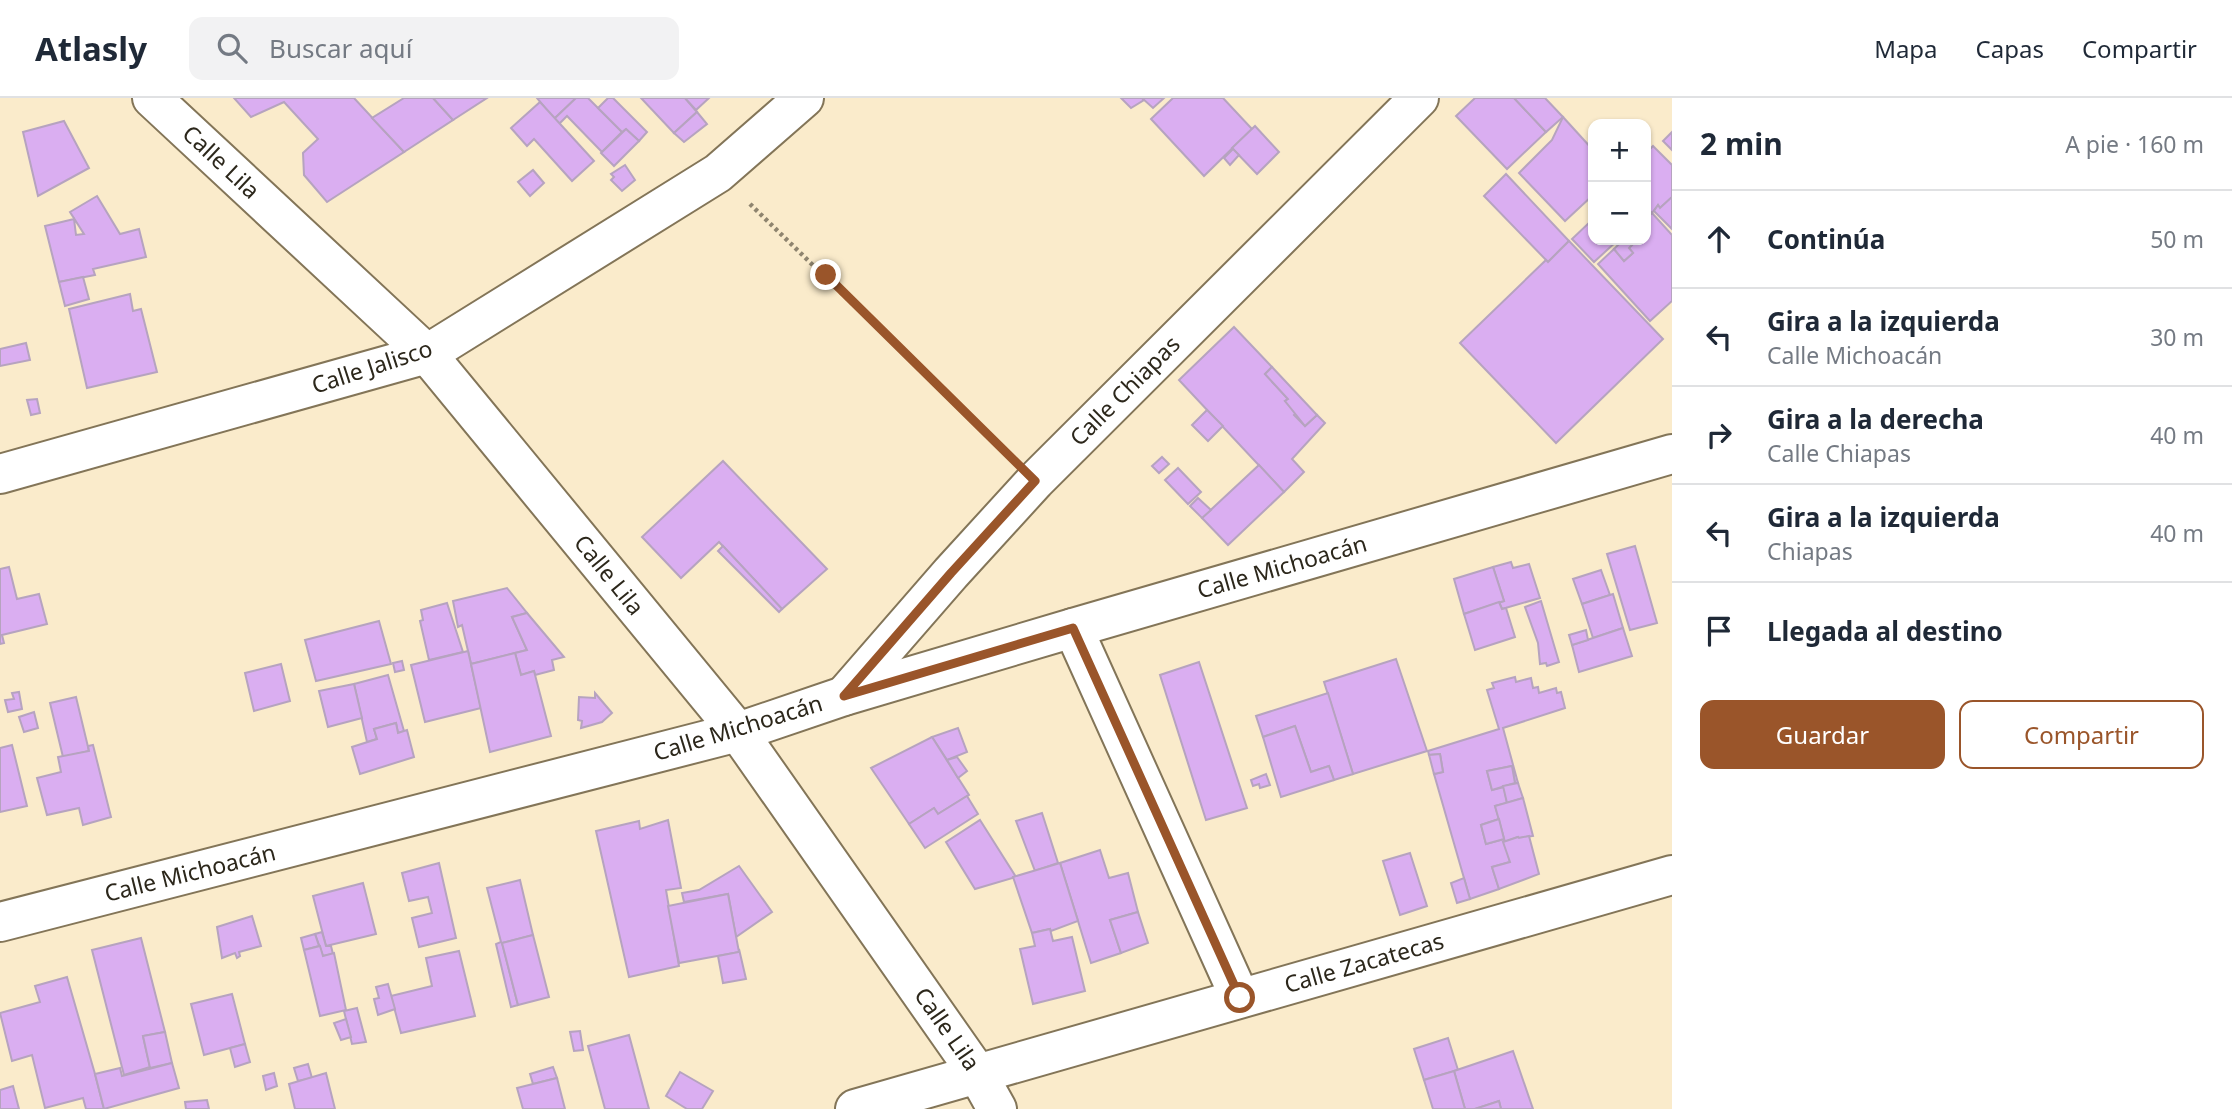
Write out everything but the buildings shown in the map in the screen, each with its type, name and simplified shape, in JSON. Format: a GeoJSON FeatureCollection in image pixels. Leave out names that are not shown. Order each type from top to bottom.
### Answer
{"type":"FeatureCollection","features":[{"type":"Feature","properties":{"kind":"street","name":"Calle Lila"},"geometry":{"type":"LineString","coordinates":[[152,98],[427,354],[738,732],[978,1073],[997,1109]]}},
{"type":"Feature","properties":{"kind":"street","name":"Calle Jalisco"},"geometry":{"type":"LineString","coordinates":[[0,474],[427,354],[718,173],[804,98]]}},
{"type":"Feature","properties":{"kind":"street","name":"Calle Chiapas"},"geometry":{"type":"LineString","coordinates":[[844,696],[1035,481],[1419,98]]}},
{"type":"Feature","properties":{"kind":"street"},"geometry":{"type":"LineString","coordinates":[[1658,459],[1672,434]]}},
{"type":"Feature","properties":{"kind":"street","name":"Calle Michoacán"},"geometry":{"type":"LineString","coordinates":[[0,922],[738,732],[844,696],[1073,628],[1658,459]]}},
{"type":"Feature","properties":{"kind":"street"},"geometry":{"type":"LineString","coordinates":[[1073,628],[1240,998]]}},
{"type":"Feature","properties":{"kind":"street","name":"Calle Zacatecas"},"geometry":{"type":"LineString","coordinates":[[855,1109],[1672,875]]}},
{"type":"Feature","properties":{"kind":"path"},"geometry":{"type":"LineString","coordinates":[[718,173],[826,275],[1035,481]]}},
{"type":"Feature","properties":{"kind":"route"},"geometry":{"type":"LineString","coordinates":[[826,275],[1035,481],[844,696],[1073,628],[1240,998]]}}]}
